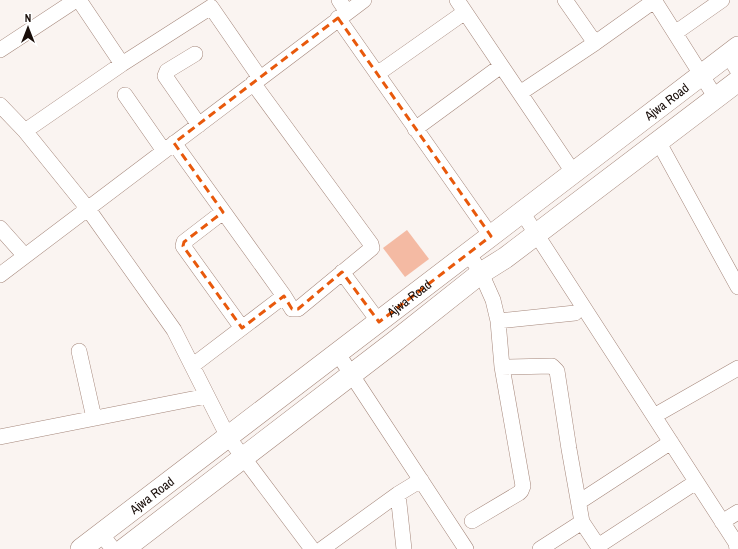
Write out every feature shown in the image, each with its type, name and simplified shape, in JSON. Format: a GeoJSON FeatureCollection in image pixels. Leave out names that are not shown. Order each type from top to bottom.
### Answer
{"type":"FeatureCollection","features":[{"type":"Feature","properties":{"kind":"main road","name":"Ajwa Road"},"geometry":{"type":"LineString","coordinates":[[81,549],[107,541],[228,437],[573,172],[702,75],[735,58]]}},
{"type":"Feature","properties":{"kind":"main road","name":"Ajwa Road"},"geometry":{"type":"LineString","coordinates":[[124,549],[245,458],[481,273],[505,258],[738,81]]}},
{"type":"Feature","properties":{"kind":"street"},"geometry":{"type":"LineString","coordinates":[[0,50],[76,0]]}},
{"type":"Feature","properties":{"kind":"street"},"geometry":{"type":"LineString","coordinates":[[80,0],[122,64]]}},
{"type":"Feature","properties":{"kind":"street"},"geometry":{"type":"LineString","coordinates":[[0,275],[256,81],[342,10],[364,0]]}},
{"type":"Feature","properties":{"kind":"street"},"geometry":{"type":"LineString","coordinates":[[565,0],[595,43]]}},
{"type":"Feature","properties":{"kind":"street"},"geometry":{"type":"LineString","coordinates":[[520,93],[595,43],[654,0],[716,98]]}},
{"type":"Feature","properties":{"kind":"street"},"geometry":{"type":"LineString","coordinates":[[675,33],[722,0]]}},
{"type":"Feature","properties":{"kind":"street"},"geometry":{"type":"LineString","coordinates":[[376,74],[461,6],[573,172]]}},
{"type":"Feature","properties":{"kind":"street"},"geometry":{"type":"LineString","coordinates":[[25,131],[122,64],[211,7],[256,81],[371,244],[372,248],[298,309],[292,309],[224,212],[125,94]]}},
{"type":"Feature","properties":{"kind":"street"},"geometry":{"type":"LineString","coordinates":[[342,10],[376,74],[491,236]]}},
{"type":"Feature","properties":{"kind":"street"},"geometry":{"type":"LineString","coordinates":[[194,54],[167,71],[165,76],[199,125]]}},
{"type":"Feature","properties":{"kind":"street"},"geometry":{"type":"LineString","coordinates":[[415,129],[501,66]]}},
{"type":"Feature","properties":{"kind":"street"},"geometry":{"type":"LineString","coordinates":[[0,105],[25,131],[88,209],[174,330],[228,437],[312,549]]}},
{"type":"Feature","properties":{"kind":"street"},"geometry":{"type":"LineString","coordinates":[[658,141],[738,287]]}},
{"type":"Feature","properties":{"kind":"street"},"geometry":{"type":"LineString","coordinates":[[224,212],[184,242],[184,246],[242,328]]}},
{"type":"Feature","properties":{"kind":"street"},"geometry":{"type":"LineString","coordinates":[[522,212],[736,543],[737,549]]}},
{"type":"Feature","properties":{"kind":"street"},"geometry":{"type":"LineString","coordinates":[[0,228],[25,256]]}},
{"type":"Feature","properties":{"kind":"street"},"geometry":{"type":"LineString","coordinates":[[468,253],[481,273],[493,300],[498,320],[502,367],[522,486],[521,491],[472,521]]}},
{"type":"Feature","properties":{"kind":"street"},"geometry":{"type":"LineString","coordinates":[[342,272],[379,322]]}},
{"type":"Feature","properties":{"kind":"street"},"geometry":{"type":"LineString","coordinates":[[192,366],[284,296]]}},
{"type":"Feature","properties":{"kind":"street"},"geometry":{"type":"LineString","coordinates":[[498,320],[575,313]]}},
{"type":"Feature","properties":{"kind":"street"},"geometry":{"type":"LineString","coordinates":[[79,350],[94,418]]}},
{"type":"Feature","properties":{"kind":"street"},"geometry":{"type":"LineString","coordinates":[[338,354],[466,549]]}},
{"type":"Feature","properties":{"kind":"street"},"geometry":{"type":"LineString","coordinates":[[502,367],[552,366],[557,371],[568,448],[582,522],[599,547],[696,482]]}},
{"type":"Feature","properties":{"kind":"street"},"geometry":{"type":"LineString","coordinates":[[654,416],[738,368]]}},
{"type":"Feature","properties":{"kind":"street"},"geometry":{"type":"LineString","coordinates":[[0,436],[207,396]]}},
{"type":"Feature","properties":{"kind":"street"},"geometry":{"type":"LineString","coordinates":[[579,502],[671,442]]}},
{"type":"Feature","properties":{"kind":"street"},"geometry":{"type":"LineString","coordinates":[[322,549],[398,494],[422,480]]}},
{"type":"Feature","properties":{"kind":"street"},"geometry":{"type":"LineString","coordinates":[[398,494],[404,549]]}},
{"type":"Feature","properties":{"kind":"street"},"geometry":{"type":"LineString","coordinates":[[722,522],[738,512]]}},
{"type":"Feature","properties":{"kind":"street"},"geometry":{"type":"LineString","coordinates":[[540,549],[582,522]]}},
{"type":"Feature","properties":{"kind":"highlighted area"},"geometry":{"type":"Polygon","coordinates":[[[338,18],[491,236],[379,322],[342,272],[298,309],[292,309],[284,296],[242,328],[183,246],[184,242],[223,212],[174,143],[338,18]]]}},
{"type":"Feature","properties":{"kind":"building"},"geometry":{"type":"Polygon","coordinates":[[[407,230],[429,259],[405,277],[383,248],[407,230]]]}}]}
